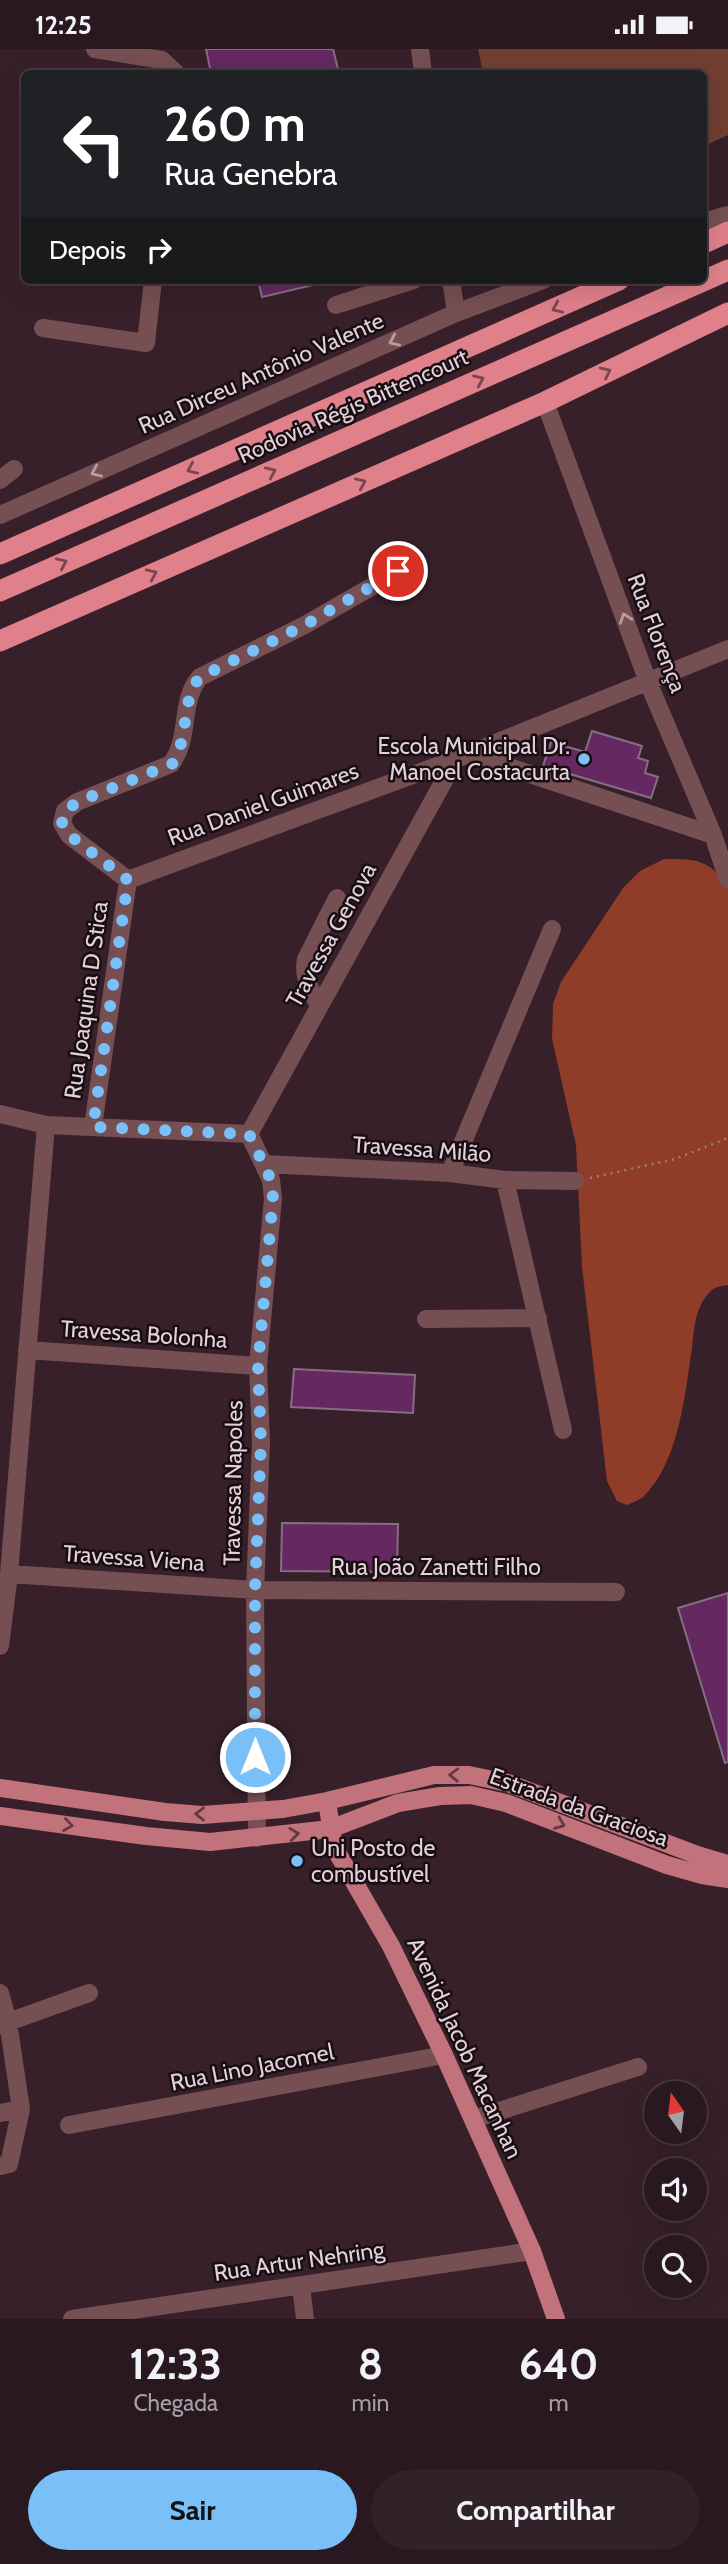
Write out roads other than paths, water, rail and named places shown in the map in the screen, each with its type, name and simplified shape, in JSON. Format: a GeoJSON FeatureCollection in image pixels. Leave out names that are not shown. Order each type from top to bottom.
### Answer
{"type":"FeatureCollection","features":[{"type":"Feature","properties":{"kind":"highway"},"geometry":{"type":"LineString","coordinates":[[707,242],[728,232]]}},
{"type":"Feature","properties":{"kind":"highway","name":"Rodovia Régis Bittencourt"},"geometry":{"type":"LineString","coordinates":[[707,279],[728,270]]}},
{"type":"Feature","properties":{"kind":"highway","name":"Rodovia Régis Bittencourt"},"geometry":{"type":"LineString","coordinates":[[0,554],[610,284]]}},
{"type":"Feature","properties":{"kind":"highway","name":"Rodovia Régis Bittencourt"},"geometry":{"type":"LineString","coordinates":[[0,591],[696,284]]}},
{"type":"Feature","properties":{"kind":"highway"},"geometry":{"type":"LineString","coordinates":[[0,641],[545,402],[728,313]]}},
{"type":"Feature","properties":{"kind":"main road","name":"Estrada da Graciosa"},"geometry":{"type":"LineString","coordinates":[[0,1788],[202,1815],[255,1812],[327,1801],[435,1775],[469,1775],[508,1783],[697,1855],[728,1864]]}},
{"type":"Feature","properties":{"kind":"main road","name":"Estrada da Graciosa"},"geometry":{"type":"LineString","coordinates":[[0,1816],[210,1842],[330,1829],[398,1803],[440,1795],[471,1795],[506,1803],[667,1865],[728,1879]]}},
{"type":"Feature","properties":{"kind":"main road","name":"Avenida Jacob Macanhan"},"geometry":{"type":"LineString","coordinates":[[327,1801],[334,1847],[391,1946],[444,2055],[532,2251],[556,2319]]}},
{"type":"Feature","properties":{"kind":"street"},"geometry":{"type":"LineString","coordinates":[[94,49],[162,60],[173,70]]}},
{"type":"Feature","properties":{"kind":"street"},"geometry":{"type":"LineString","coordinates":[[421,49],[423,70]]}},
{"type":"Feature","properties":{"kind":"street"},"geometry":{"type":"LineString","coordinates":[[707,221],[728,215]]}},
{"type":"Feature","properties":{"kind":"street"},"geometry":{"type":"LineString","coordinates":[[43,328],[146,343],[153,284]]}},
{"type":"Feature","properties":{"kind":"street"},"geometry":{"type":"LineString","coordinates":[[336,305],[402,284]]}},
{"type":"Feature","properties":{"kind":"street"},"geometry":{"type":"LineString","coordinates":[[452,284],[456,313]]}},
{"type":"Feature","properties":{"kind":"street","name":"Rua Dirceu Antônio Valente"},"geometry":{"type":"LineString","coordinates":[[0,515],[456,313],[532,284]]}},
{"type":"Feature","properties":{"kind":"street","name":"Rua Florença"},"geometry":{"type":"LineString","coordinates":[[545,402],[648,682],[713,835],[728,880]]}},
{"type":"Feature","properties":{"kind":"street"},"geometry":{"type":"LineString","coordinates":[[128,880],[69,835],[62,823],[65,811],[77,802],[172,764],[179,753],[191,688],[200,677],[303,626],[398,571]]}},
{"type":"Feature","properties":{"kind":"street","name":"Rua Daniel Guimares"},"geometry":{"type":"LineString","coordinates":[[128,880],[463,756],[728,649]]}},
{"type":"Feature","properties":{"kind":"street"},"geometry":{"type":"LineString","coordinates":[[463,756],[713,835]]}},
{"type":"Feature","properties":{"kind":"street","name":"Travessa Genova"},"geometry":{"type":"LineString","coordinates":[[249,1134],[319,1006],[463,756]]}},
{"type":"Feature","properties":{"kind":"street","name":"Rua Joaquina D Stica"},"geometry":{"type":"LineString","coordinates":[[93,1127],[128,880]]}},
{"type":"Feature","properties":{"kind":"street"},"geometry":{"type":"LineString","coordinates":[[319,1006],[304,967],[337,898]]}},
{"type":"Feature","properties":{"kind":"street"},"geometry":{"type":"LineString","coordinates":[[450,1173],[552,929]]}},
{"type":"Feature","properties":{"kind":"street"},"geometry":{"type":"LineString","coordinates":[[0,1114],[46,1125],[249,1134]]}},
{"type":"Feature","properties":{"kind":"street"},"geometry":{"type":"LineString","coordinates":[[0,1646],[9,1574],[46,1125]]}},
{"type":"Feature","properties":{"kind":"street","name":"Travessa Napoles"},"geometry":{"type":"LineString","coordinates":[[249,1134],[265,1164],[271,1180],[273,1198],[258,1366],[261,1443],[255,1590],[257,1838]]}},
{"type":"Feature","properties":{"kind":"street","name":"Travessa Milão"},"geometry":{"type":"LineString","coordinates":[[265,1164],[450,1173],[505,1180],[575,1181]]}},
{"type":"Feature","properties":{"kind":"street"},"geometry":{"type":"LineString","coordinates":[[505,1180],[563,1430]]}},
{"type":"Feature","properties":{"kind":"street"},"geometry":{"type":"LineString","coordinates":[[426,1319],[538,1318]]}},
{"type":"Feature","properties":{"kind":"street","name":"Travessa Bolonha"},"geometry":{"type":"LineString","coordinates":[[27,1350],[258,1366]]}},
{"type":"Feature","properties":{"kind":"street","name":"Travessa Viena"},"geometry":{"type":"LineString","coordinates":[[9,1574],[255,1590]]}},
{"type":"Feature","properties":{"kind":"street","name":"Rua João Zanetti Filho"},"geometry":{"type":"LineString","coordinates":[[255,1590],[616,1592]]}},
{"type":"Feature","properties":{"kind":"street"},"geometry":{"type":"LineString","coordinates":[[0,1993],[21,2109],[9,2164],[0,2166]]}},
{"type":"Feature","properties":{"kind":"street"},"geometry":{"type":"LineString","coordinates":[[4,2023],[89,1993]]}},
{"type":"Feature","properties":{"kind":"street","name":"Rua Lino Jacomel"},"geometry":{"type":"LineString","coordinates":[[69,2125],[444,2055]]}},
{"type":"Feature","properties":{"kind":"street"},"geometry":{"type":"LineString","coordinates":[[474,2119],[638,2067]]}},
{"type":"Feature","properties":{"kind":"street"},"geometry":{"type":"LineString","coordinates":[[0,2113],[21,2109]]}},
{"type":"Feature","properties":{"kind":"street","name":"Rua Artur Nehring"},"geometry":{"type":"LineString","coordinates":[[72,2319],[532,2251]]}},
{"type":"Feature","properties":{"kind":"street"},"geometry":{"type":"LineString","coordinates":[[301,2286],[305,2319]]}},
{"type":"Feature","properties":{"kind":"place","name":"Escola Municipal Dr. Manoel Costacurta"},"geometry":{"type":"Point","coordinates":[584,759]}},
{"type":"Feature","properties":{"kind":"place","name":"Uni Posto de combustível"},"geometry":{"type":"Point","coordinates":[297,1861]}}]}
